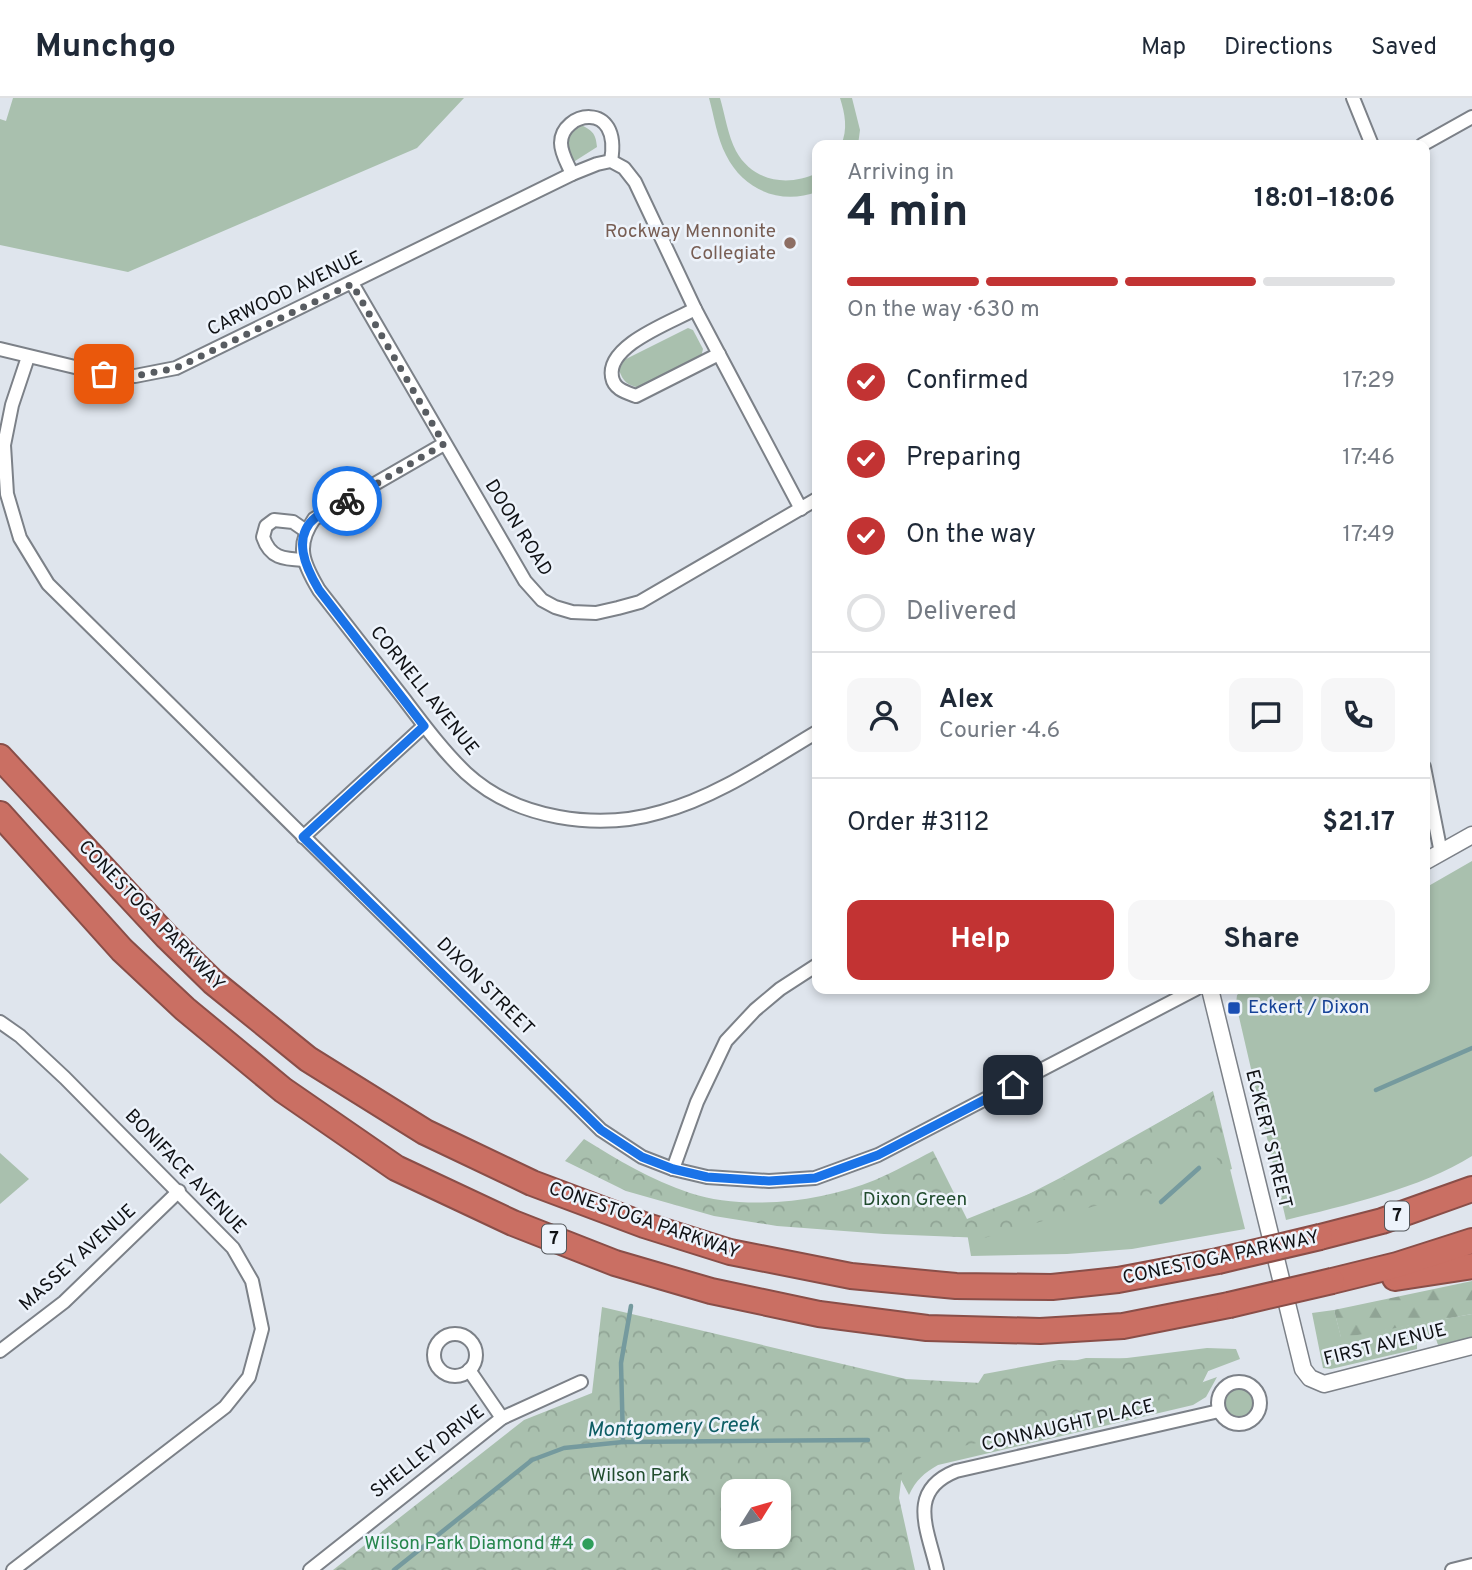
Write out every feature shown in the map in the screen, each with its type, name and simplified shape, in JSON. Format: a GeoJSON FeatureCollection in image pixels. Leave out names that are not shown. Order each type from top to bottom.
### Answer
{"type":"FeatureCollection","features":[{"type":"Feature","properties":{"kind":"highway","name":"CONESTOGA PARKWAY"},"geometry":{"type":"LineString","coordinates":[[0,757],[203,973],[308,1059],[425,1132],[532,1183],[644,1225],[730,1252],[851,1276],[956,1286],[1052,1287],[1118,1280],[1218,1261],[1382,1221],[1472,1189]]}},
{"type":"Feature","properties":{"kind":"highway","name":"CONESTOGA PARKWAY"},"geometry":{"type":"LineString","coordinates":[[4,819],[122,950],[185,1009],[283,1090],[396,1168],[513,1223],[615,1263],[711,1292],[819,1314],[928,1328],[1040,1331],[1124,1326],[1332,1281],[1397,1265],[1472,1241]]}},
{"type":"Feature","properties":{"kind":"highway"},"geometry":{"type":"LineString","coordinates":[[1332,1281],[1405,1277],[1472,1266]]}},
{"type":"Feature","properties":{"kind":"street"},"geometry":{"type":"LineString","coordinates":[[1353,98],[1370,140]]}},
{"type":"Feature","properties":{"kind":"street"},"geometry":{"type":"LineString","coordinates":[[572,174],[562,152],[563,131],[582,118],[594,117],[604,123],[612,133],[614,144],[611,161],[624,168],[635,182],[695,309],[801,509]]}},
{"type":"Feature","properties":{"kind":"street"},"geometry":{"type":"LineString","coordinates":[[1430,141],[1472,117]]}},
{"type":"Feature","properties":{"kind":"street","name":"CARWOOD AVENUE"},"geometry":{"type":"LineString","coordinates":[[0,349],[104,374],[135,376],[176,368],[572,174],[611,161]]}},
{"type":"Feature","properties":{"kind":"street","name":"DOON ROAD"},"geometry":{"type":"LineString","coordinates":[[352,284],[525,580],[542,600],[555,607],[596,613],[640,602],[812,502]]}},
{"type":"Feature","properties":{"kind":"street"},"geometry":{"type":"LineString","coordinates":[[695,309],[625,347],[614,359],[611,370],[613,382],[622,391],[636,396],[719,354]]}},
{"type":"Feature","properties":{"kind":"street","name":"DIXON STREET"},"geometry":{"type":"LineString","coordinates":[[28,357],[12,405],[4,445],[7,494],[20,538],[48,584],[601,1130],[642,1157],[673,1169],[707,1177],[769,1181],[815,1178],[878,1155],[1186,994]]}},
{"type":"Feature","properties":{"kind":"street"},"geometry":{"type":"LineString","coordinates":[[306,531],[293,522],[274,520],[266,526],[263,537],[273,554],[283,559],[304,560],[302,547],[306,531],[314,519],[444,444]]}},
{"type":"Feature","properties":{"kind":"street","name":"CORNELL AVENUE"},"geometry":{"type":"LineString","coordinates":[[304,560],[319,590],[424,726],[466,773],[495,794],[537,812],[579,820],[622,820],[662,812],[719,789],[812,735]]}},
{"type":"Feature","properties":{"kind":"street"},"geometry":{"type":"LineString","coordinates":[[303,837],[424,726]]}},
{"type":"Feature","properties":{"kind":"street"},"geometry":{"type":"LineString","coordinates":[[1430,797],[1441,853]]}},
{"type":"Feature","properties":{"kind":"street"},"geometry":{"type":"LineString","coordinates":[[1430,859],[1472,835]]}},
{"type":"Feature","properties":{"kind":"street"},"geometry":{"type":"LineString","coordinates":[[673,1169],[697,1102],[726,1041],[763,1003],[812,968]]}},
{"type":"Feature","properties":{"kind":"street","name":"ECKERT STREET"},"geometry":{"type":"LineString","coordinates":[[1211,994],[1303,1368],[1310,1378]]}},
{"type":"Feature","properties":{"kind":"street","name":"BONIFACE AVENUE"},"geometry":{"type":"LineString","coordinates":[[0,1023],[20,1036],[65,1078],[233,1248],[253,1281],[262,1329],[249,1377],[225,1407],[13,1570]]}},
{"type":"Feature","properties":{"kind":"street","name":"MASSEY AVENUE"},"geometry":{"type":"LineString","coordinates":[[0,1351],[64,1302],[179,1191]]}},
{"type":"Feature","properties":{"kind":"street","name":"FIRST AVENUE"},"geometry":{"type":"LineString","coordinates":[[1310,1378],[1324,1384],[1472,1346]]}},
{"type":"Feature","properties":{"kind":"street"},"geometry":{"type":"LineString","coordinates":[[469,1370],[502,1419]]}},
{"type":"Feature","properties":{"kind":"street","name":"SHELLEY DRIVE"},"geometry":{"type":"LineString","coordinates":[[310,1570],[502,1419],[581,1382]]}},
{"type":"Feature","properties":{"kind":"street","name":"CONNAUGHT PLACE"},"geometry":{"type":"LineString","coordinates":[[937,1570],[923,1508],[929,1488],[942,1476],[1220,1411]]}},
{"type":"Feature","properties":{"kind":"street"},"geometry":{"type":"LineString","coordinates":[[1452,1570],[1472,1565]]}},
{"type":"Feature","properties":{"kind":"green space"},"geometry":{"type":"Polygon","coordinates":[[[13,98],[464,98],[417,148],[128,272],[0,245],[0,119],[6,121],[13,98]]]}},
{"type":"Feature","properties":{"kind":"green space"},"geometry":{"type":"Polygon","coordinates":[[[709,98],[720,98],[733,145],[743,161],[761,175],[772,179],[794,180],[812,175],[812,193],[790,197],[765,192],[753,186],[734,167],[718,134],[709,98]]]}},
{"type":"Feature","properties":{"kind":"green space"},"geometry":{"type":"Polygon","coordinates":[[[840,98],[852,98],[860,130],[859,140],[842,140],[845,122],[840,98]]]}},
{"type":"Feature","properties":{"kind":"green space"},"geometry":{"type":"Polygon","coordinates":[[[579,124],[592,132],[597,147],[575,161],[568,160],[567,130],[579,124]]]}},
{"type":"Feature","properties":{"kind":"green space"},"geometry":{"type":"Polygon","coordinates":[[[688,328],[693,330],[703,349],[701,357],[639,388],[624,380],[619,370],[624,360],[688,328]]]}},
{"type":"Feature","properties":{"kind":"green space"},"geometry":{"type":"Polygon","coordinates":[[[1472,861],[1472,1156],[1406,1187],[1286,1220],[1236,1004],[1237,995],[1430,994],[1430,885],[1472,861]]]}},
{"type":"Feature","properties":{"kind":"green space","name":"Dixon Green"},"geometry":{"type":"Polygon","coordinates":[[[1213,1091],[1232,1169],[1223,1172],[1212,1147],[1164,1160],[1156,1177],[1154,1193],[1102,1204],[984,1238],[777,1226],[714,1216],[626,1191],[565,1161],[584,1139],[635,1169],[676,1188],[711,1199],[758,1203],[807,1199],[854,1188],[933,1151],[967,1219],[1061,1181],[1213,1091]]]}},
{"type":"Feature","properties":{"kind":"green space"},"geometry":{"type":"Polygon","coordinates":[[[1211,1093],[1245,1229],[1132,1249],[1067,1254],[971,1256],[965,1221],[998,1210],[1060,1178],[1211,1093]]]}},
{"type":"Feature","properties":{"kind":"green space"},"geometry":{"type":"Polygon","coordinates":[[[0,1153],[29,1179],[0,1204],[0,1153]]]}},
{"type":"Feature","properties":{"kind":"green space"},"geometry":{"type":"Polygon","coordinates":[[[1472,1281],[1472,1314],[1341,1338],[1334,1310],[1472,1281]]]}},
{"type":"Feature","properties":{"kind":"green space","name":"Wilson Park"},"geometry":{"type":"Polygon","coordinates":[[[602,1307],[906,1379],[981,1383],[1086,1358],[1214,1359],[1198,1392],[924,1455],[902,1473],[899,1498],[915,1570],[333,1570],[524,1420],[592,1393],[602,1307]]]}},
{"type":"Feature","properties":{"kind":"green space"},"geometry":{"type":"Polygon","coordinates":[[[1334,1310],[1341,1337],[1472,1314],[1472,1337],[1438,1345],[1436,1339],[1417,1343],[1417,1349],[1331,1369],[1323,1368],[1312,1313],[1334,1310]]]}},
{"type":"Feature","properties":{"kind":"green space"},"geometry":{"type":"Polygon","coordinates":[[[1207,1348],[1236,1349],[1240,1359],[1203,1373],[977,1385],[984,1374],[1059,1360],[1103,1361],[1207,1348]]]}},
{"type":"Feature","properties":{"kind":"green space"},"geometry":{"type":"Polygon","coordinates":[[[1217,1377],[1206,1397],[1193,1405],[938,1465],[921,1477],[909,1495],[898,1474],[899,1439],[1181,1390],[1217,1377]]]}},
{"type":"Feature","properties":{"kind":"green space"},"geometry":{"type":"Polygon","coordinates":[[[1239,1386],[1250,1391],[1255,1402],[1250,1413],[1239,1418],[1228,1413],[1223,1402],[1228,1391],[1239,1386]]]}},
{"type":"Feature","properties":{"kind":"waterway","name":"Montgomery Creek"},"geometry":{"type":"LineString","coordinates":[[1376,1090],[1472,1048]]}},
{"type":"Feature","properties":{"kind":"waterway","name":"Montgomery Creek"},"geometry":{"type":"LineString","coordinates":[[1161,1202],[1199,1168]]}},
{"type":"Feature","properties":{"kind":"waterway"},"geometry":{"type":"LineString","coordinates":[[623,1442],[621,1363],[631,1306]]}},
{"type":"Feature","properties":{"kind":"waterway","name":"Montgomery Creek"},"geometry":{"type":"LineString","coordinates":[[394,1570],[532,1460],[564,1448],[623,1442],[868,1440]]}},
{"type":"Feature","properties":{"kind":"way so far"},"geometry":{"type":"LineString","coordinates":[[104,374],[135,376],[176,368],[352,284],[444,444],[347,501]]}},
{"type":"Feature","properties":{"kind":"place","name":"Rockway Mennonite Collegiate"},"geometry":{"type":"Point","coordinates":[790,243]}},
{"type":"Feature","properties":{"kind":"place","name":"Eckert / Dixon"},"geometry":{"type":"Point","coordinates":[1234,1008]}},
{"type":"Feature","properties":{"kind":"place","name":"Wilson Park Diamond #4"},"geometry":{"type":"Point","coordinates":[588,1544]}},
{"type":"Feature","properties":{"kind":"route"},"geometry":{"type":"LineString","coordinates":[[347,501],[314,519],[306,531],[302,547],[306,568],[319,590],[424,726],[303,837],[601,1130],[642,1157],[673,1169],[707,1177],[769,1181],[815,1178],[878,1155],[1013,1085]]}}]}
